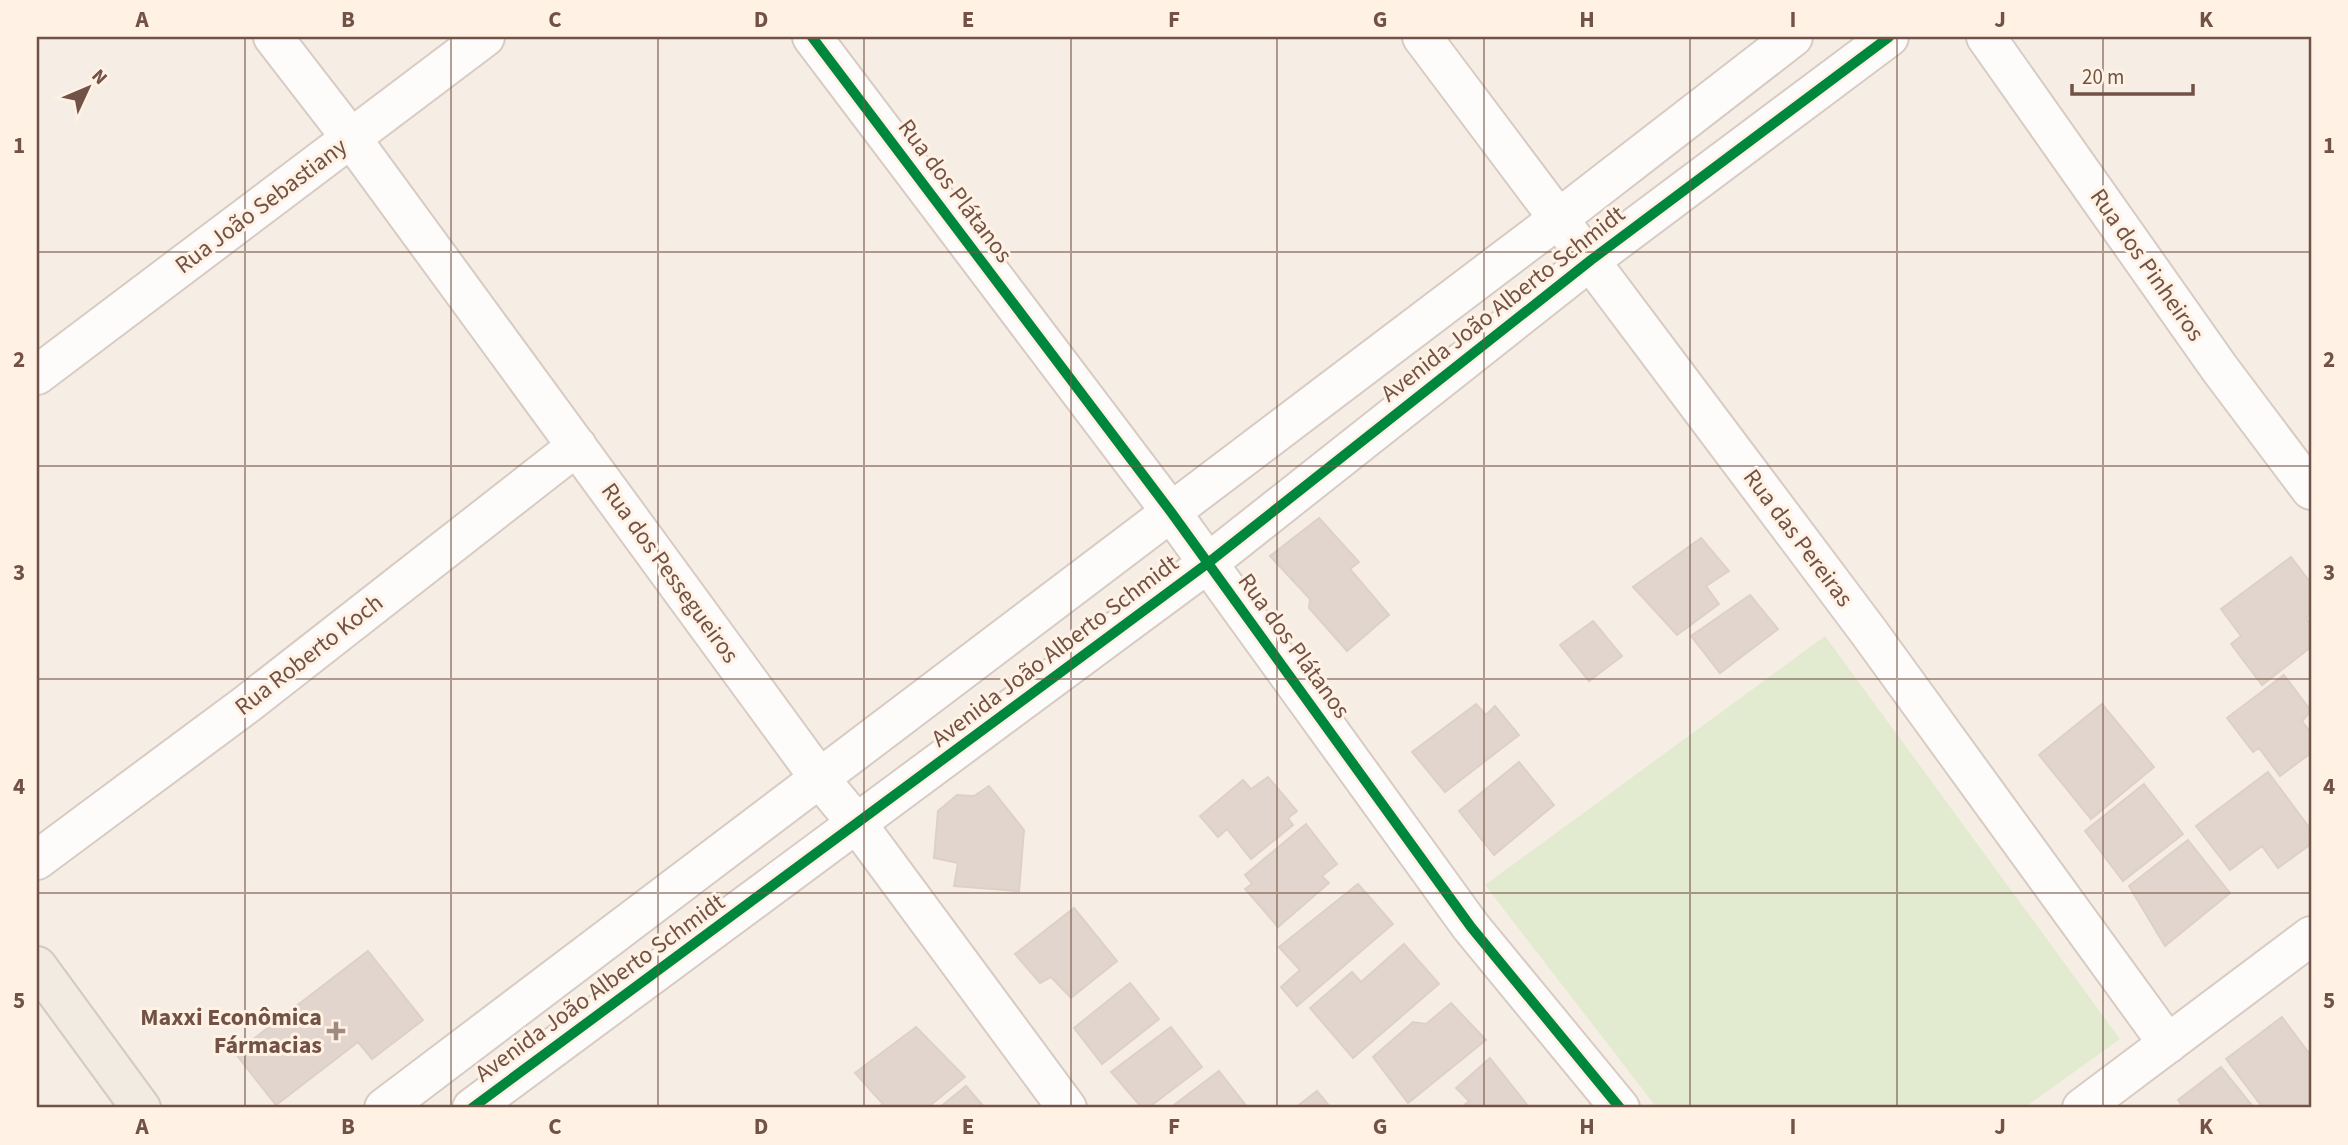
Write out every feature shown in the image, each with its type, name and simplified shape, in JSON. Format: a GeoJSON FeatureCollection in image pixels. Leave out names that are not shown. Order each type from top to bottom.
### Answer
{"type":"FeatureCollection","features":[{"type":"Feature","properties":{"kind":"main road"},"geometry":{"type":"LineString","coordinates":[[37,966],[141,1108]]}},
{"type":"Feature","properties":{"kind":"street","name":"Rua dos Pessegueiros"},"geometry":{"type":"LineString","coordinates":[[274,37],[351,138],[820,779],[858,825],[1067,1108]]}},
{"type":"Feature","properties":{"kind":"street","name":"Rua João Sebastiany"},"geometry":{"type":"LineString","coordinates":[[37,375],[485,37]]}},
{"type":"Feature","properties":{"kind":"street","name":"Rua dos Plátanos"},"geometry":{"type":"LineString","coordinates":[[812,37],[1171,512],[1471,928],[1620,1108]]}},
{"type":"Feature","properties":{"kind":"street","name":"Rua das Pereiras"},"geometry":{"type":"LineString","coordinates":[[1422,37],[1868,631],[2168,1044]]}},
{"type":"Feature","properties":{"kind":"street","name":"Avenida João Alberto Schmidt"},"geometry":{"type":"LineString","coordinates":[[384,1108],[470,1046],[1558,219],[1793,37]]}},
{"type":"Feature","properties":{"kind":"street","name":"Avenida João Alberto Schmidt"},"geometry":{"type":"LineString","coordinates":[[496,1102],[858,825],[1208,563],[1591,260],[1889,37]]}},
{"type":"Feature","properties":{"kind":"street","name":"Rua dos Pinheiros"},"geometry":{"type":"LineString","coordinates":[[1986,37],[2220,369],[2311,490]]}},
{"type":"Feature","properties":{"kind":"street","name":"Rua Roberto Koch"},"geometry":{"type":"LineString","coordinates":[[37,860],[247,704],[577,446]]}},
{"type":"Feature","properties":{"kind":"street"},"geometry":{"type":"LineString","coordinates":[[2082,1108],[2311,936]]}},
{"type":"Feature","properties":{"kind":"street"},"geometry":{"type":"LineString","coordinates":[[470,1046],[496,1102]]}},
{"type":"Feature","properties":{"kind":"green space"},"geometry":{"type":"Polygon","coordinates":[[[1825,636],[2120,1039],[2024,1108],[1657,1108],[1485,885],[1825,636]]]}},
{"type":"Feature","properties":{"kind":"building"},"geometry":{"type":"Polygon","coordinates":[[[1319,518],[1359,562],[1350,569],[1389,615],[1347,651],[1309,608],[1310,599],[1270,556],[1319,518]]]}},
{"type":"Feature","properties":{"kind":"building"},"geometry":{"type":"Polygon","coordinates":[[[1701,538],[1729,571],[1706,586],[1719,604],[1677,635],[1633,587],[1701,538]]]}},
{"type":"Feature","properties":{"kind":"building"},"geometry":{"type":"Polygon","coordinates":[[[2291,557],[2311,583],[2311,614],[2306,618],[2311,624],[2311,647],[2262,685],[2231,644],[2241,636],[2221,609],[2291,557]]]}},
{"type":"Feature","properties":{"kind":"building"},"geometry":{"type":"Polygon","coordinates":[[[1750,595],[1778,629],[1720,673],[1691,636],[1750,595]]]}},
{"type":"Feature","properties":{"kind":"building"},"geometry":{"type":"Polygon","coordinates":[[[1593,621],[1622,656],[1589,681],[1560,645],[1593,621]]]}},
{"type":"Feature","properties":{"kind":"building"},"geometry":{"type":"Polygon","coordinates":[[[2284,675],[2311,711],[2302,721],[2311,733],[2311,753],[2280,776],[2259,748],[2253,752],[2227,718],[2284,675]]]}},
{"type":"Feature","properties":{"kind":"building"},"geometry":{"type":"Polygon","coordinates":[[[1476,704],[1486,715],[1495,706],[1519,735],[1445,792],[1412,752],[1476,704]]]}},
{"type":"Feature","properties":{"kind":"building"},"geometry":{"type":"Polygon","coordinates":[[[2102,704],[2154,767],[2091,819],[2039,755],[2102,704]]]}},
{"type":"Feature","properties":{"kind":"building"},"geometry":{"type":"Polygon","coordinates":[[[1519,762],[1554,805],[1494,855],[1459,811],[1519,762]]]}},
{"type":"Feature","properties":{"kind":"building"},"geometry":{"type":"Polygon","coordinates":[[[2268,772],[2311,830],[2311,844],[2278,868],[2262,846],[2230,870],[2196,826],[2268,772]]]}},
{"type":"Feature","properties":{"kind":"building"},"geometry":{"type":"Polygon","coordinates":[[[1268,777],[1297,811],[1288,818],[1293,825],[1251,859],[1227,829],[1218,837],[1200,816],[1243,780],[1251,789],[1268,777]]]}},
{"type":"Feature","properties":{"kind":"building"},"geometry":{"type":"Polygon","coordinates":[[[2144,784],[2183,834],[2123,881],[2085,831],[2144,784]]]}},
{"type":"Feature","properties":{"kind":"building"},"geometry":{"type":"Polygon","coordinates":[[[989,786],[1024,830],[1019,891],[954,886],[958,863],[934,858],[938,811],[957,795],[974,796],[989,786]]]}},
{"type":"Feature","properties":{"kind":"building"},"geometry":{"type":"Polygon","coordinates":[[[1306,824],[1337,864],[1322,876],[1329,883],[1278,927],[1245,889],[1252,884],[1245,875],[1306,824]]]}},
{"type":"Feature","properties":{"kind":"building"},"geometry":{"type":"Polygon","coordinates":[[[2188,840],[2230,893],[2165,946],[2129,886],[2188,840]]]}},
{"type":"Feature","properties":{"kind":"building"},"geometry":{"type":"Polygon","coordinates":[[[1358,884],[1393,924],[1297,1006],[1281,987],[1300,970],[1279,947],[1358,884]]]}},
{"type":"Feature","properties":{"kind":"building"},"geometry":{"type":"Polygon","coordinates":[[[1074,908],[1117,961],[1071,998],[1051,977],[1040,983],[1015,954],[1074,908]]]}},
{"type":"Feature","properties":{"kind":"building"},"geometry":{"type":"Polygon","coordinates":[[[1404,944],[1439,984],[1353,1058],[1310,1008],[1352,972],[1361,982],[1404,944]]]}},
{"type":"Feature","properties":{"kind":"building","name":"Maxxi Econômica Fármacias"},"geometry":{"type":"Polygon","coordinates":[[[368,951],[423,1020],[372,1059],[358,1042],[276,1105],[235,1053],[368,951]]]}},
{"type":"Feature","properties":{"kind":"building"},"geometry":{"type":"Polygon","coordinates":[[[1130,983],[1159,1019],[1102,1064],[1074,1028],[1130,983]]]}},
{"type":"Feature","properties":{"kind":"building"},"geometry":{"type":"Polygon","coordinates":[[[1451,1003],[1486,1040],[1408,1103],[1373,1057],[1413,1022],[1426,1024],[1451,1003]]]}},
{"type":"Feature","properties":{"kind":"building"},"geometry":{"type":"Polygon","coordinates":[[[2282,1017],[2311,1056],[2311,1108],[2263,1108],[2226,1059],[2282,1017]]]}},
{"type":"Feature","properties":{"kind":"building"},"geometry":{"type":"Polygon","coordinates":[[[916,1027],[965,1077],[927,1108],[877,1108],[883,1104],[855,1073],[916,1027]]]}},
{"type":"Feature","properties":{"kind":"building"},"geometry":{"type":"Polygon","coordinates":[[[1171,1027],[1202,1067],[1148,1108],[1142,1108],[1111,1072],[1171,1027]]]}},
{"type":"Feature","properties":{"kind":"building"},"geometry":{"type":"Polygon","coordinates":[[[1490,1058],[1528,1106],[1526,1108],[1461,1108],[1469,1101],[1456,1088],[1490,1058]]]}},
{"type":"Feature","properties":{"kind":"building"},"geometry":{"type":"Polygon","coordinates":[[[2221,1067],[2254,1108],[2184,1108],[2178,1100],[2221,1067]]]}},
{"type":"Feature","properties":{"kind":"building"},"geometry":{"type":"Polygon","coordinates":[[[1219,1071],[1248,1108],[1170,1108],[1219,1071]]]}},
{"type":"Feature","properties":{"kind":"building"},"geometry":{"type":"Polygon","coordinates":[[[966,1086],[985,1108],[939,1108],[966,1086]]]}},
{"type":"Feature","properties":{"kind":"building"},"geometry":{"type":"Polygon","coordinates":[[[1317,1091],[1331,1108],[1295,1108],[1317,1091]]]}},
{"type":"Feature","properties":{"kind":"cycle path"},"geometry":{"type":"LineString","coordinates":[[812,37],[1171,512],[1471,927],[1620,1108]]}},
{"type":"Feature","properties":{"kind":"cycle path"},"geometry":{"type":"LineString","coordinates":[[472,1108],[1208,563],[1591,260],[1889,37]]}},
{"type":"Feature","properties":{"kind":"place","name":"Maxxi Econômica Fármacias"},"geometry":{"type":"Point","coordinates":[336,1031]}}]}
